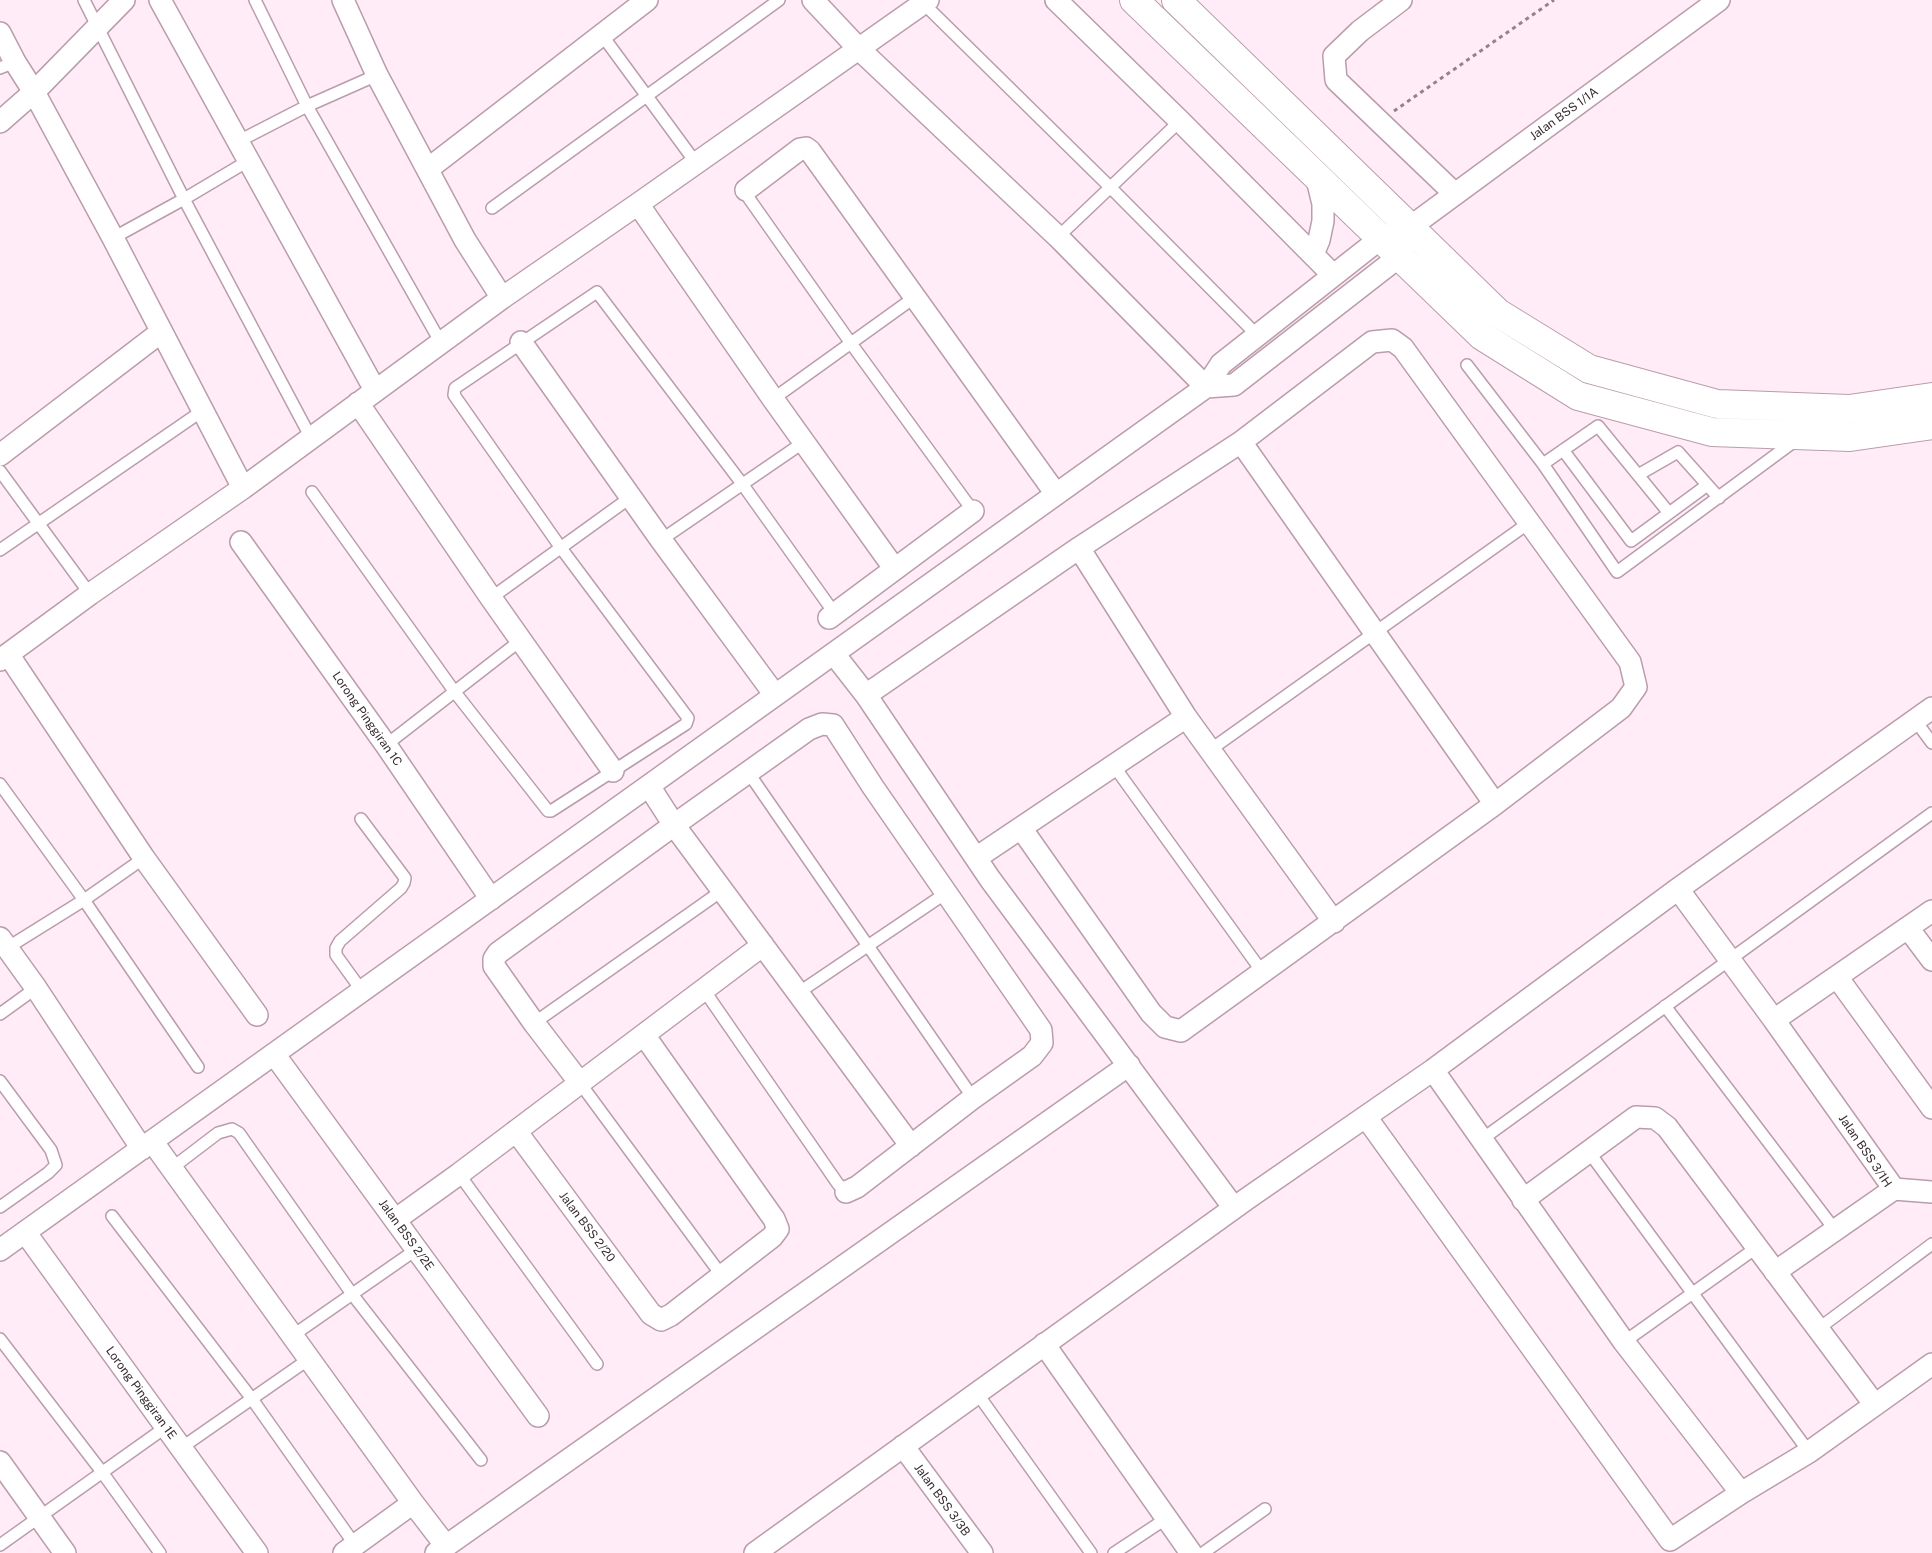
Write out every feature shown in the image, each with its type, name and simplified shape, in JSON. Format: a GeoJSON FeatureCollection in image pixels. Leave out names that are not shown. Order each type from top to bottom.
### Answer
{"type":"FeatureCollection","features":[{"type":"Feature","properties":{"kind":"street"},"geometry":{"type":"LineString","coordinates":[[0,122],[34,92],[124,0]]}},
{"type":"Feature","properties":{"kind":"street"},"geometry":{"type":"LineString","coordinates":[[160,0],[375,390]]}},
{"type":"Feature","properties":{"kind":"street"},"geometry":{"type":"LineString","coordinates":[[343,0],[377,75],[465,240],[502,298]]}},
{"type":"Feature","properties":{"kind":"street"},"geometry":{"type":"LineString","coordinates":[[428,169],[647,0]]}},
{"type":"Feature","properties":{"kind":"street"},"geometry":{"type":"LineString","coordinates":[[814,0],[859,49],[1058,237],[1206,388]]}},
{"type":"Feature","properties":{"kind":"street"},"geometry":{"type":"LineString","coordinates":[[1056,0],[1333,275]]}},
{"type":"Feature","properties":{"kind":"street"},"geometry":{"type":"LineString","coordinates":[[1136,0],[1482,336],[1578,396],[1712,432],[1850,437],[1932,425]]}},
{"type":"Feature","properties":{"kind":"street"},"geometry":{"type":"LineString","coordinates":[[1156,21],[1176,0],[1498,313],[1589,369],[1717,404],[1849,409],[1932,397]]}},
{"type":"Feature","properties":{"kind":"street"},"geometry":{"type":"LineString","coordinates":[[1401,0],[1360,31],[1334,56],[1336,80],[1455,194]]}},
{"type":"Feature","properties":{"kind":"street","name":"Jalan BSS 1/1A"},"geometry":{"type":"LineString","coordinates":[[1409,228],[1719,0]]}},
{"type":"Feature","properties":{"kind":"street"},"geometry":{"type":"LineString","coordinates":[[257,1015],[144,858],[4,657],[90,594],[243,488],[502,298],[859,49],[924,1]]}},
{"type":"Feature","properties":{"kind":"street"},"geometry":{"type":"LineString","coordinates":[[0,33],[7,65],[34,92],[113,238],[243,488]]}},
{"type":"Feature","properties":{"kind":"street"},"geometry":{"type":"LineString","coordinates":[[746,190],[800,149],[806,148],[810,151],[1056,494]]}},
{"type":"Feature","properties":{"kind":"street"},"geometry":{"type":"LineString","coordinates":[[1313,254],[1320,240],[1323,221],[1322,204],[1316,175]]}},
{"type":"Feature","properties":{"kind":"street"},"geometry":{"type":"LineString","coordinates":[[638,204],[773,399],[894,568]]}},
{"type":"Feature","properties":{"kind":"street"},"geometry":{"type":"LineString","coordinates":[[1206,388],[1234,385],[1409,228]]}},
{"type":"Feature","properties":{"kind":"street"},"geometry":{"type":"LineString","coordinates":[[0,1250],[1206,388],[1221,364],[1333,275],[1390,247]]}},
{"type":"Feature","properties":{"kind":"street"},"geometry":{"type":"LineString","coordinates":[[0,455],[161,332]]}},
{"type":"Feature","properties":{"kind":"street"},"geometry":{"type":"LineString","coordinates":[[866,695],[1080,548],[1241,442],[1372,342],[1392,340],[1404,348],[1630,662],[1636,687],[1621,708],[1495,804],[1181,1031],[1164,1027],[1152,1013],[1020,828]]}},
{"type":"Feature","properties":{"kind":"street"},"geometry":{"type":"LineString","coordinates":[[521,342],[661,540],[775,695]]}},
{"type":"Feature","properties":{"kind":"street"},"geometry":{"type":"LineString","coordinates":[[358,403],[491,598],[613,771]]}},
{"type":"Feature","properties":{"kind":"street"},"geometry":{"type":"LineString","coordinates":[[1241,442],[1495,804]]}},
{"type":"Feature","properties":{"kind":"street"},"geometry":{"type":"LineString","coordinates":[[832,616],[973,511]]}},
{"type":"Feature","properties":{"kind":"street","name":"Lorong Pinggiran 1C"},"geometry":{"type":"LineString","coordinates":[[241,542],[386,745],[491,899]]}},
{"type":"Feature","properties":{"kind":"street"},"geometry":{"type":"LineString","coordinates":[[1080,548],[1186,717],[1334,922]]}},
{"type":"Feature","properties":{"kind":"street"},"geometry":{"type":"LineString","coordinates":[[834,654],[866,695],[976,858],[1234,1208]]}},
{"type":"Feature","properties":{"kind":"street"},"geometry":{"type":"LineString","coordinates":[[755,1553],[1234,1208],[1434,1070],[1678,888],[1924,714]]}},
{"type":"Feature","properties":{"kind":"street"},"geometry":{"type":"LineString","coordinates":[[976,858],[1186,717]]}},
{"type":"Feature","properties":{"kind":"street"},"geometry":{"type":"LineString","coordinates":[[580,1083],[534,1023],[494,966],[494,959],[498,954],[674,825],[809,729],[822,724],[833,725],[1040,1030],[1042,1044],[1032,1056],[973,1098],[858,1187],[846,1192]]}},
{"type":"Feature","properties":{"kind":"street"},"geometry":{"type":"LineString","coordinates":[[649,786],[674,825],[911,1146]]}},
{"type":"Feature","properties":{"kind":"street","name":"Jalan BSS 3/1H"},"geometry":{"type":"LineString","coordinates":[[1678,888],[1894,1189],[1775,1272]]}},
{"type":"Feature","properties":{"kind":"street"},"geometry":{"type":"LineString","coordinates":[[1774,1020],[1932,911]]}},
{"type":"Feature","properties":{"kind":"street"},"geometry":{"type":"LineString","coordinates":[[1908,928],[1932,960]]}},
{"type":"Feature","properties":{"kind":"street"},"geometry":{"type":"LineString","coordinates":[[4,943],[147,1145],[172,1168],[413,1503],[441,1550],[1129,1066]]}},
{"type":"Feature","properties":{"kind":"street"},"geometry":{"type":"LineString","coordinates":[[394,1220],[459,1174],[763,946]]}},
{"type":"Feature","properties":{"kind":"street"},"geometry":{"type":"LineString","coordinates":[[1837,977],[1932,1108]]}},
{"type":"Feature","properties":{"kind":"street"},"geometry":{"type":"LineString","coordinates":[[644,1035],[774,1219],[778,1229],[772,1237],[722,1276]]}},
{"type":"Feature","properties":{"kind":"street","name":"Jalan BSS 2/2E"},"geometry":{"type":"LineString","coordinates":[[274,1054],[538,1416]]}},
{"type":"Feature","properties":{"kind":"street"},"geometry":{"type":"LineString","coordinates":[[1434,1070],[1481,1140],[1624,1342],[1741,1493]]}},
{"type":"Feature","properties":{"kind":"street"},"geometry":{"type":"LineString","coordinates":[[1366,1117],[1670,1540],[1741,1493],[1809,1452],[1932,1364]]}},
{"type":"Feature","properties":{"kind":"street"},"geometry":{"type":"LineString","coordinates":[[1523,1200],[1636,1117],[1655,1118],[1667,1127],[1875,1405]]}},
{"type":"Feature","properties":{"kind":"street","name":"Jalan BSS 2/20"},"geometry":{"type":"LineString","coordinates":[[516,1131],[651,1314],[661,1320],[671,1315],[722,1276]]}},
{"type":"Feature","properties":{"kind":"street"},"geometry":{"type":"LineString","coordinates":[[1894,1189],[1932,1192]]}},
{"type":"Feature","properties":{"kind":"street","name":"Lorong Pinggiran 1E"},"geometry":{"type":"LineString","coordinates":[[25,1232],[257,1553]]}},
{"type":"Feature","properties":{"kind":"street"},"geometry":{"type":"LineString","coordinates":[[1044,1344],[1191,1553]]}},
{"type":"Feature","properties":{"kind":"street","name":"Jalan BSS 3/3B"},"geometry":{"type":"LineString","coordinates":[[903,1446],[982,1553]]}},
{"type":"Feature","properties":{"kind":"street"},"geometry":{"type":"LineString","coordinates":[[0,1462],[65,1553]]}},
{"type":"Feature","properties":{"kind":"street"},"geometry":{"type":"LineString","coordinates":[[350,1549],[413,1503]]}},
{"type":"Feature","properties":{"kind":"lane"},"geometry":{"type":"LineString","coordinates":[[84,0],[184,199],[311,438]]}},
{"type":"Feature","properties":{"kind":"lane"},"geometry":{"type":"LineString","coordinates":[[256,0],[307,106],[441,343]]}},
{"type":"Feature","properties":{"kind":"lane"},"geometry":{"type":"LineString","coordinates":[[492,208],[779,0]]}},
{"type":"Feature","properties":{"kind":"lane"},"geometry":{"type":"LineString","coordinates":[[924,1],[1257,335]]}},
{"type":"Feature","properties":{"kind":"lane"},"geometry":{"type":"LineString","coordinates":[[602,35],[696,162]]}},
{"type":"Feature","properties":{"kind":"lane"},"geometry":{"type":"LineString","coordinates":[[237,142],[307,106],[377,75]]}},
{"type":"Feature","properties":{"kind":"lane"},"geometry":{"type":"LineString","coordinates":[[1058,237],[1180,121]]}},
{"type":"Feature","properties":{"kind":"lane"},"geometry":{"type":"LineString","coordinates":[[113,238],[248,161]]}},
{"type":"Feature","properties":{"kind":"lane"},"geometry":{"type":"LineString","coordinates":[[746,190],[748,197],[850,342],[973,511]]}},
{"type":"Feature","properties":{"kind":"lane"},"geometry":{"type":"LineString","coordinates":[[312,492],[454,692],[551,812],[686,724],[688,718],[561,548],[454,395],[455,388],[596,292],[743,485],[832,616]]}},
{"type":"Feature","properties":{"kind":"lane"},"geometry":{"type":"LineString","coordinates":[[773,399],[915,297]]}},
{"type":"Feature","properties":{"kind":"lane"},"geometry":{"type":"LineString","coordinates":[[1467,365],[1543,464],[1617,572],[1801,436]]}},
{"type":"Feature","properties":{"kind":"lane"},"geometry":{"type":"LineString","coordinates":[[0,550],[202,411]]}},
{"type":"Feature","properties":{"kind":"lane"},"geometry":{"type":"LineString","coordinates":[[1543,464],[1598,426],[1669,513]]}},
{"type":"Feature","properties":{"kind":"lane"},"geometry":{"type":"LineString","coordinates":[[661,540],[804,442]]}},
{"type":"Feature","properties":{"kind":"lane"},"geometry":{"type":"LineString","coordinates":[[1564,450],[1631,541],[1706,486]]}},
{"type":"Feature","properties":{"kind":"lane"},"geometry":{"type":"LineString","coordinates":[[1638,475],[1678,452],[1706,486],[1719,498]]}},
{"type":"Feature","properties":{"kind":"lane"},"geometry":{"type":"LineString","coordinates":[[0,472],[90,594]]}},
{"type":"Feature","properties":{"kind":"lane"},"geometry":{"type":"LineString","coordinates":[[491,598],[631,497]]}},
{"type":"Feature","properties":{"kind":"lane"},"geometry":{"type":"LineString","coordinates":[[1210,750],[1530,522]]}},
{"type":"Feature","properties":{"kind":"lane"},"geometry":{"type":"LineString","coordinates":[[386,745],[521,640]]}},
{"type":"Feature","properties":{"kind":"lane"},"geometry":{"type":"LineString","coordinates":[[1924,714],[1932,743]]}},
{"type":"Feature","properties":{"kind":"lane"},"geometry":{"type":"LineString","coordinates":[[1114,766],[1263,973]]}},
{"type":"Feature","properties":{"kind":"lane"},"geometry":{"type":"LineString","coordinates":[[748,772],[973,1098]]}},
{"type":"Feature","properties":{"kind":"lane"},"geometry":{"type":"LineString","coordinates":[[0,784],[84,900],[198,1067]]}},
{"type":"Feature","properties":{"kind":"lane"},"geometry":{"type":"LineString","coordinates":[[1481,1140],[1932,813]]}},
{"type":"Feature","properties":{"kind":"lane"},"geometry":{"type":"LineString","coordinates":[[360,819],[405,878],[401,888],[340,941],[336,948],[336,955],[362,991]]}},
{"type":"Feature","properties":{"kind":"lane"},"geometry":{"type":"LineString","coordinates":[[4,943],[84,900],[144,858]]}},
{"type":"Feature","properties":{"kind":"lane"},"geometry":{"type":"LineString","coordinates":[[534,1023],[722,890]]}},
{"type":"Feature","properties":{"kind":"lane"},"geometry":{"type":"LineString","coordinates":[[798,992],[946,894]]}},
{"type":"Feature","properties":{"kind":"lane"},"geometry":{"type":"LineString","coordinates":[[0,1014],[36,988]]}},
{"type":"Feature","properties":{"kind":"lane"},"geometry":{"type":"LineString","coordinates":[[704,990],[838,1184],[846,1192]]}},
{"type":"Feature","properties":{"kind":"lane"},"geometry":{"type":"LineString","coordinates":[[1665,1006],[1835,1230]]}},
{"type":"Feature","properties":{"kind":"lane"},"geometry":{"type":"LineString","coordinates":[[0,1081],[51,1150],[56,1165],[48,1173],[0,1207]]}},
{"type":"Feature","properties":{"kind":"lane"},"geometry":{"type":"LineString","coordinates":[[580,1083],[722,1276]]}},
{"type":"Feature","properties":{"kind":"lane"},"geometry":{"type":"LineString","coordinates":[[172,1168],[218,1133],[232,1129],[240,1133],[352,1294],[481,1460]]}},
{"type":"Feature","properties":{"kind":"lane"},"geometry":{"type":"LineString","coordinates":[[1589,1152],[1809,1452]]}},
{"type":"Feature","properties":{"kind":"lane"},"geometry":{"type":"LineString","coordinates":[[459,1174],[597,1364]]}},
{"type":"Feature","properties":{"kind":"lane"},"geometry":{"type":"LineString","coordinates":[[112,1216],[252,1399],[350,1549]]}},
{"type":"Feature","properties":{"kind":"lane"},"geometry":{"type":"LineString","coordinates":[[1818,1329],[1932,1244]]}},
{"type":"Feature","properties":{"kind":"lane"},"geometry":{"type":"LineString","coordinates":[[1624,1342],[1756,1248]]}},
{"type":"Feature","properties":{"kind":"lane"},"geometry":{"type":"LineString","coordinates":[[292,1336],[417,1249]]}},
{"type":"Feature","properties":{"kind":"lane"},"geometry":{"type":"LineString","coordinates":[[0,1339],[102,1472],[160,1553]]}},
{"type":"Feature","properties":{"kind":"lane"},"geometry":{"type":"LineString","coordinates":[[181,1448],[309,1359]]}},
{"type":"Feature","properties":{"kind":"lane"},"geometry":{"type":"LineString","coordinates":[[977,1393],[1091,1553]]}},
{"type":"Feature","properties":{"kind":"lane"},"geometry":{"type":"LineString","coordinates":[[0,1545],[166,1427]]}},
{"type":"Feature","properties":{"kind":"lane"},"geometry":{"type":"LineString","coordinates":[[1203,1553],[1265,1509]]}},
{"type":"Feature","properties":{"kind":"lane"},"geometry":{"type":"LineString","coordinates":[[1114,1553],[1166,1518]]}},
{"type":"Feature","properties":{"kind":"path"},"geometry":{"type":"LineString","coordinates":[[1379,122],[1554,0]]}}]}
